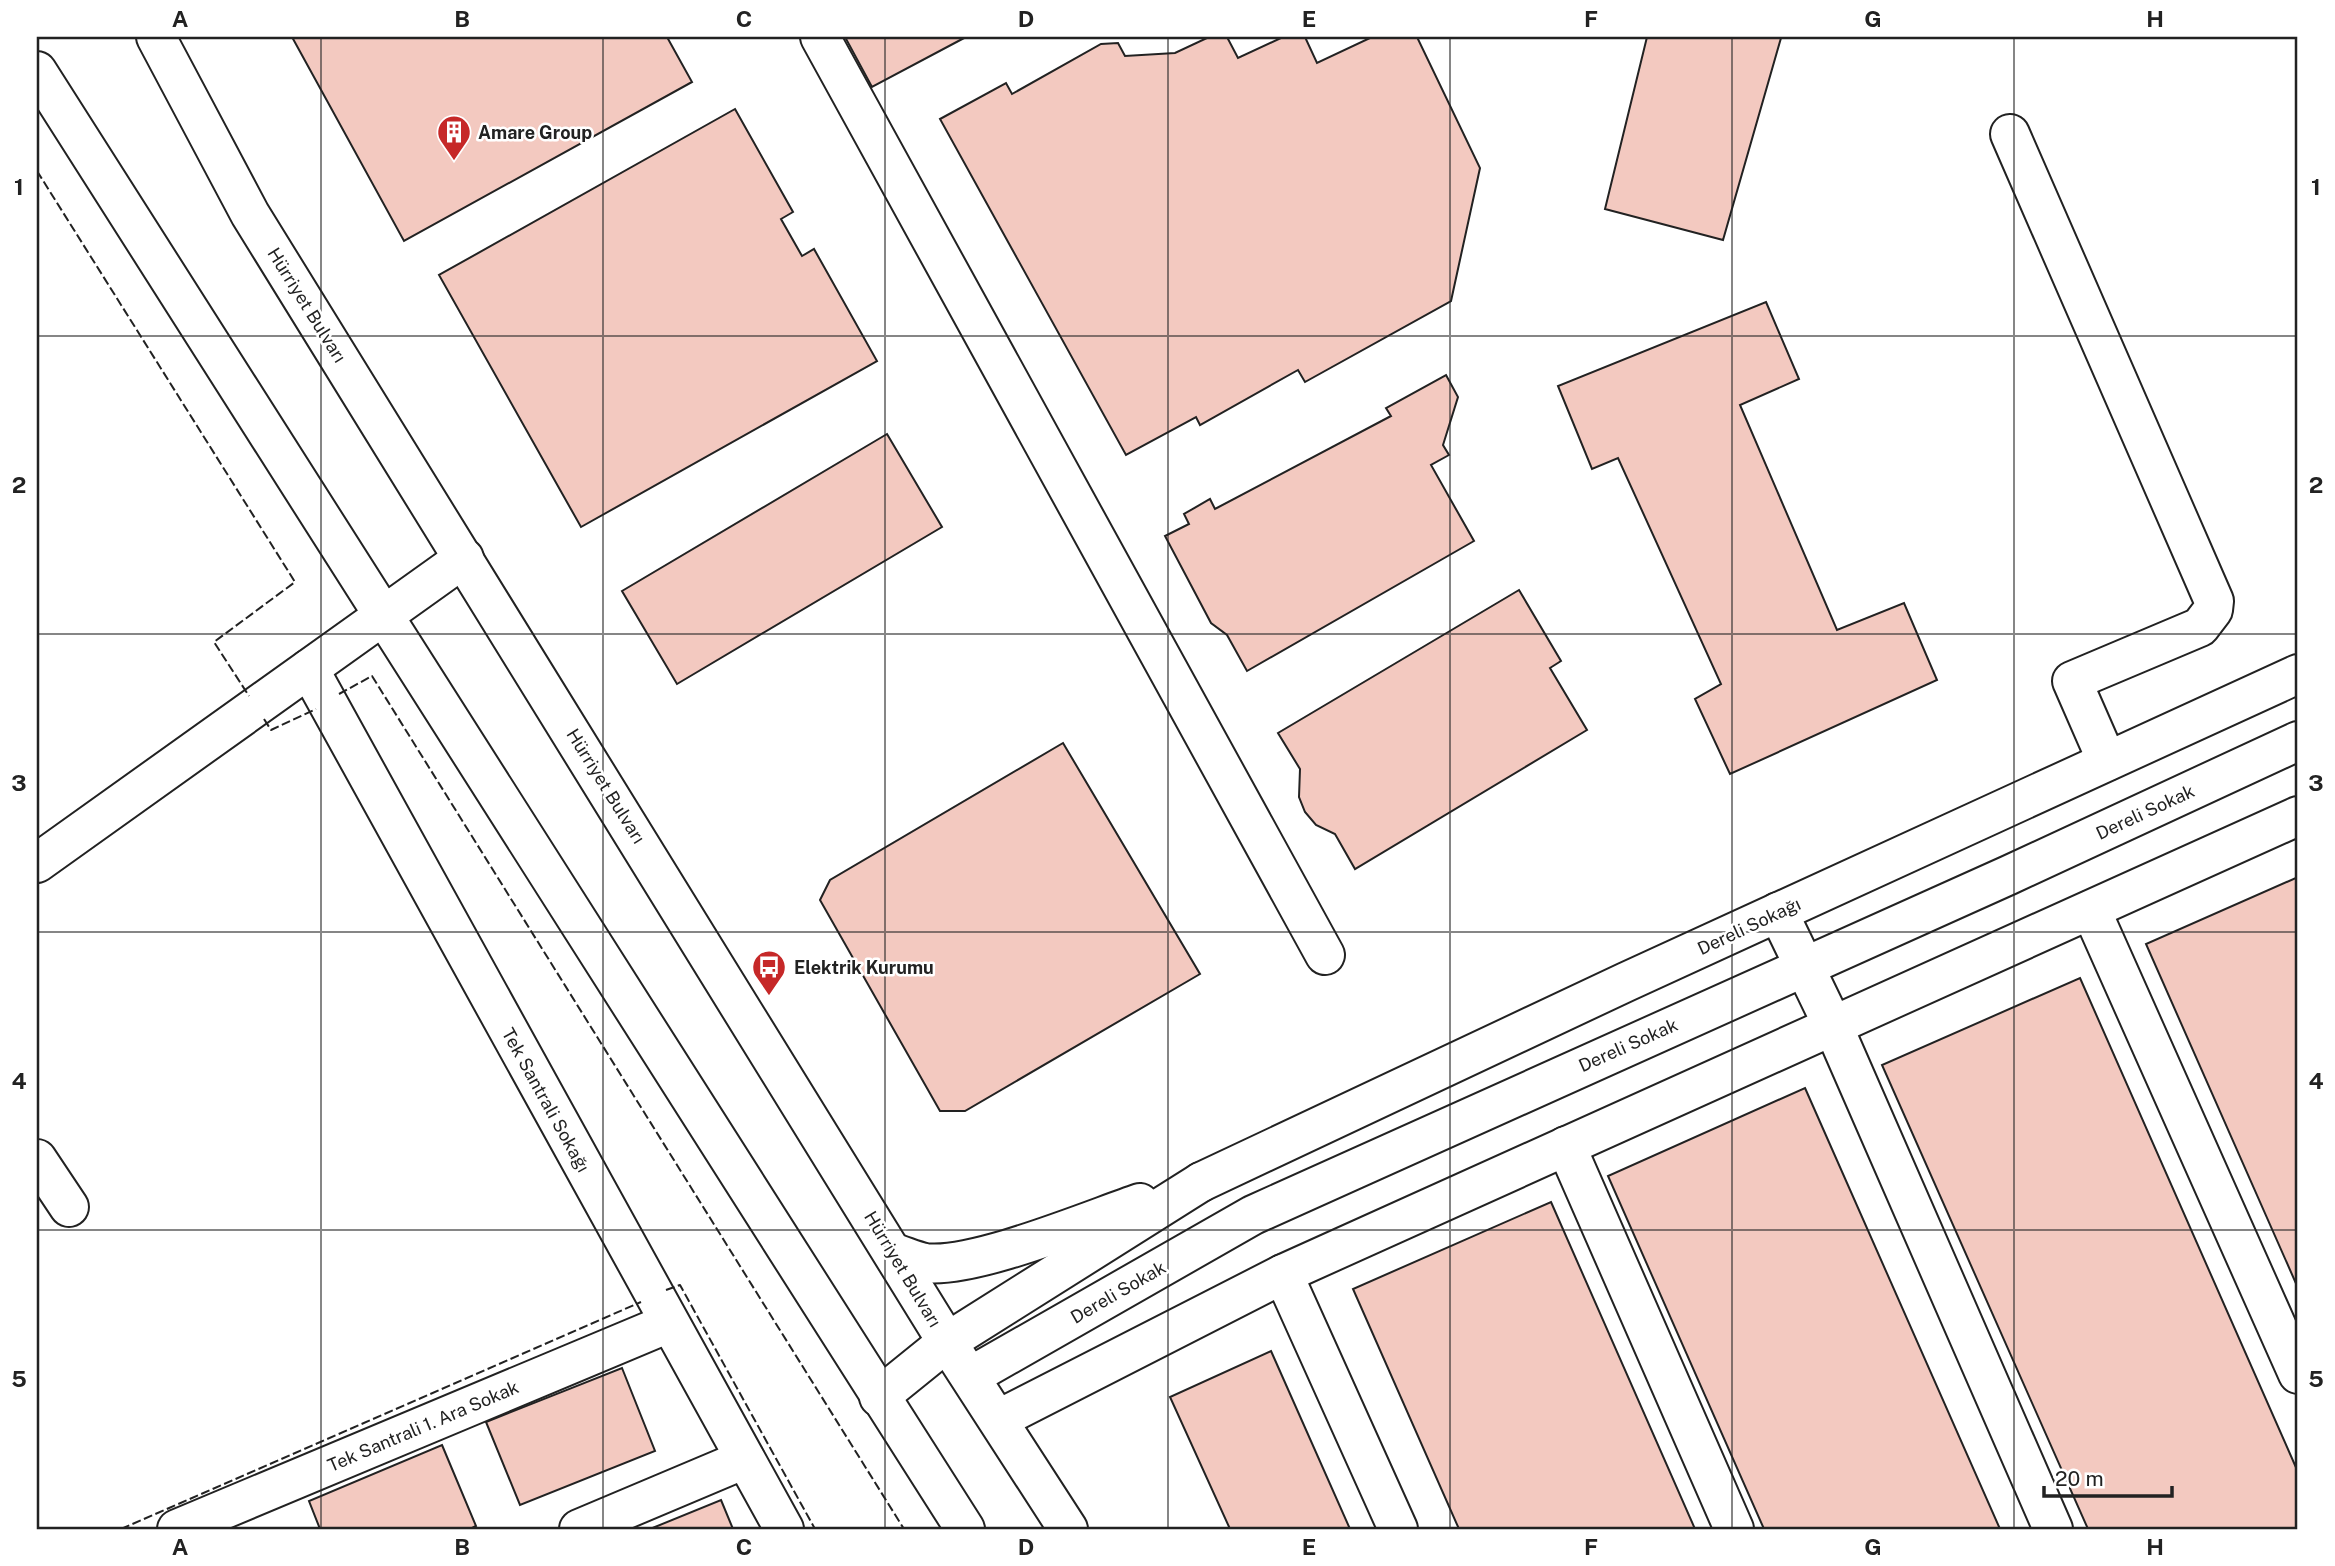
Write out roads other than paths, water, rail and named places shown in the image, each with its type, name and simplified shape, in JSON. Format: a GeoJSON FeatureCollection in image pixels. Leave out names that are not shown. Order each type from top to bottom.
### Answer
{"type":"FeatureCollection","features":[{"type":"Feature","properties":{"kind":"street","name":"Hürriyet Bulvarı"},"geometry":{"type":"LineString","coordinates":[[156,37],[250,214],[947,1342],[1068,1529]]}},
{"type":"Feature","properties":{"kind":"street"},"geometry":{"type":"LineString","coordinates":[[820,37],[1325,956]]}},
{"type":"Feature","properties":{"kind":"street"},"geometry":{"type":"LineString","coordinates":[[37,71],[965,1529]]}},
{"type":"Feature","properties":{"kind":"street"},"geometry":{"type":"LineString","coordinates":[[2010,134],[2213,592],[2213,610],[2200,627],[2072,681],[2107,761]]}},
{"type":"Feature","properties":{"kind":"street"},"geometry":{"type":"LineString","coordinates":[[37,863],[464,558]]}},
{"type":"Feature","properties":{"kind":"street","name":"Tek Santrali Sokağı"},"geometry":{"type":"LineString","coordinates":[[309,669],[784,1529]]}},
{"type":"Feature","properties":{"kind":"street","name":"Dereli Sokağı"},"geometry":{"type":"LineString","coordinates":[[1201,1182],[1778,912],[2298,674]]}},
{"type":"Feature","properties":{"kind":"street","name":"Dereli Sokak"},"geometry":{"type":"LineString","coordinates":[[879,1397],[971,1376],[1252,1215],[1803,965],[2009,875],[2298,741]]}},
{"type":"Feature","properties":{"kind":"street"},"geometry":{"type":"LineString","coordinates":[[999,1419],[1283,1274],[2298,816]]}},
{"type":"Feature","properties":{"kind":"street"},"geometry":{"type":"LineString","coordinates":[[2091,910],[2298,1374]]}},
{"type":"Feature","properties":{"kind":"street"},"geometry":{"type":"LineString","coordinates":[[1778,912],[1833,1026],[2053,1529]]}},
{"type":"Feature","properties":{"kind":"street"},"geometry":{"type":"LineString","coordinates":[[1566,1146],[1734,1529]]}},
{"type":"Feature","properties":{"kind":"street"},"geometry":{"type":"LineString","coordinates":[[37,1159],[69,1206]]}},
{"type":"Feature","properties":{"kind":"street"},"geometry":{"type":"LineString","coordinates":[[879,1397],[947,1342],[1201,1182]]}},
{"type":"Feature","properties":{"kind":"street"},"geometry":{"type":"LineString","coordinates":[[894,1253],[926,1263],[958,1260],[1002,1250],[1201,1182]]}},
{"type":"Feature","properties":{"kind":"street"},"geometry":{"type":"LineString","coordinates":[[1283,1274],[1398,1529]]}},
{"type":"Feature","properties":{"kind":"street","name":"Tek Santrali 1. Ara Sokak"},"geometry":{"type":"LineString","coordinates":[[177,1529],[669,1323]]}},
{"type":"Feature","properties":{"kind":"street"},"geometry":{"type":"LineString","coordinates":[[579,1529],[745,1459]]}},
{"type":"Feature","properties":{"kind":"place","name":"Amare Group"},"geometry":{"type":"Point","coordinates":[454,162]}},
{"type":"Feature","properties":{"kind":"place","name":"Elektrik Kurumu"},"geometry":{"type":"Point","coordinates":[769,997]}}]}
